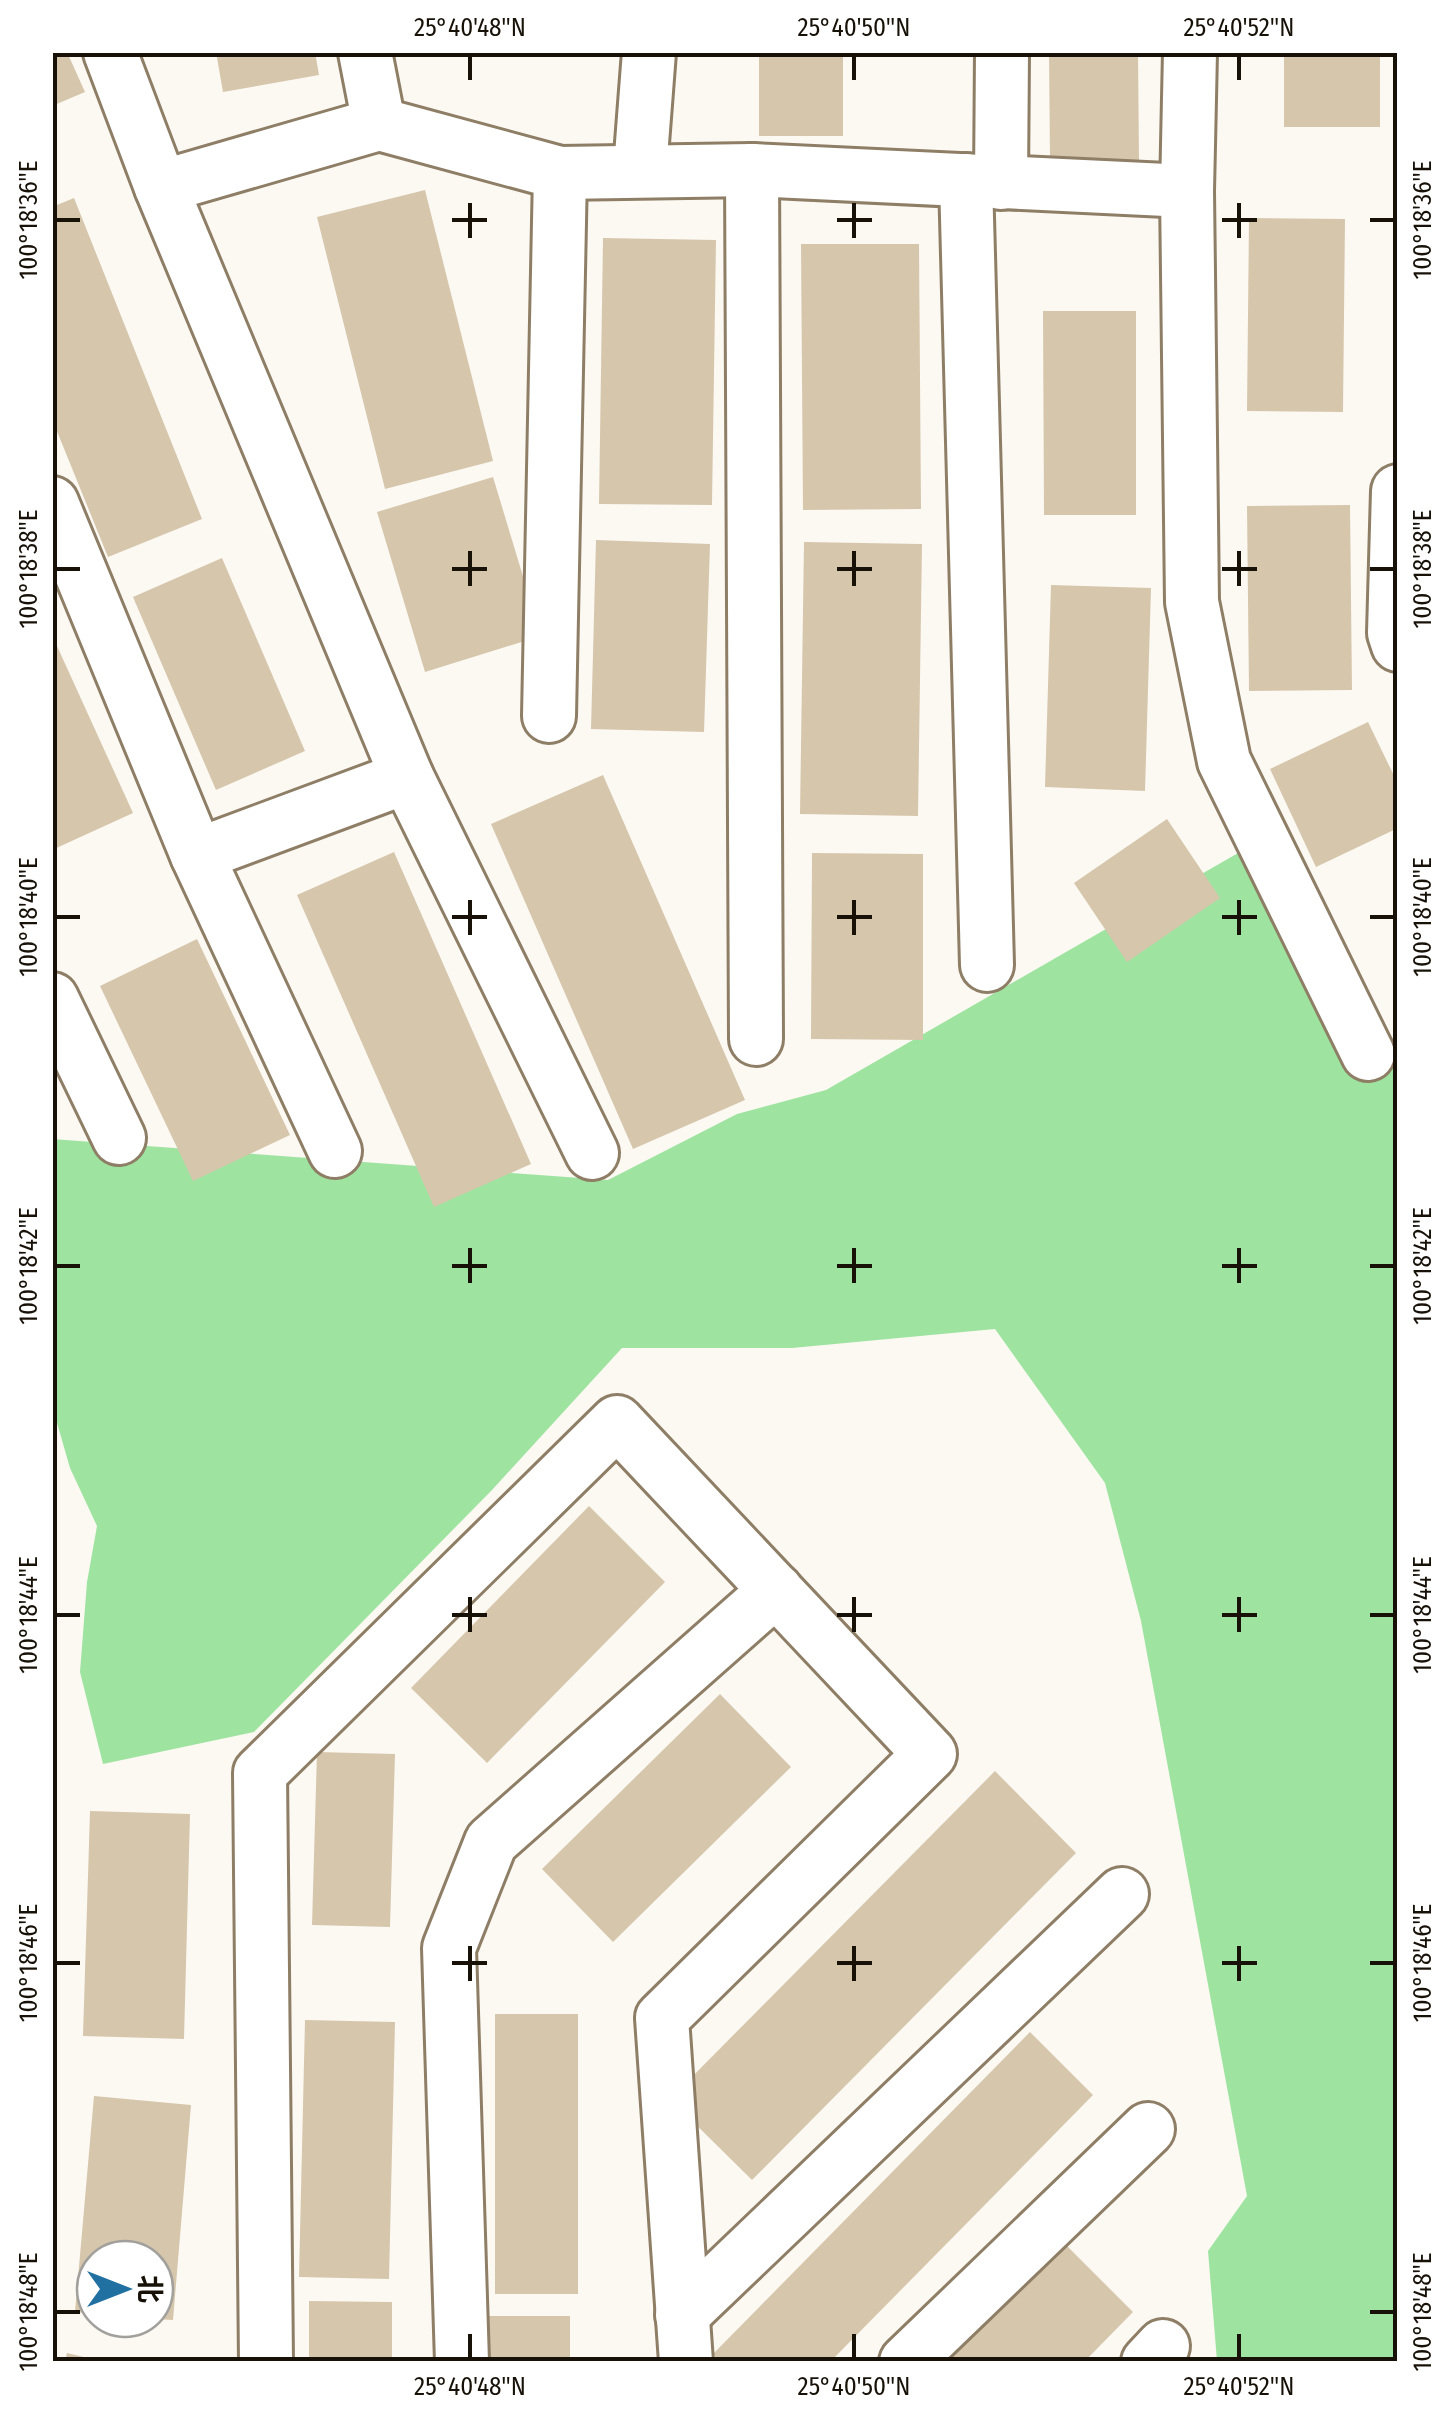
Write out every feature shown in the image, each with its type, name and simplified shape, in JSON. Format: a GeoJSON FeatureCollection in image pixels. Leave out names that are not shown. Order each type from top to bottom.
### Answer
{"type":"FeatureCollection","features":[{"type":"Feature","properties":{"kind":"lane"},"geometry":{"type":"LineString","coordinates":[[110,52],[161,187],[407,778],[592,1153]]}},
{"type":"Feature","properties":{"kind":"lane"},"geometry":{"type":"LineString","coordinates":[[365,52],[379,124]]}},
{"type":"Feature","properties":{"kind":"lane"},"geometry":{"type":"LineString","coordinates":[[640,169],[649,52]]}},
{"type":"Feature","properties":{"kind":"lane"},"geometry":{"type":"LineString","coordinates":[[987,965],[984,182],[1002,52]]}},
{"type":"Feature","properties":{"kind":"lane"},"geometry":{"type":"LineString","coordinates":[[1190,52],[1187,192],[1192,602],[1224,761],[1368,1054]]}},
{"type":"Feature","properties":{"kind":"lane"},"geometry":{"type":"LineString","coordinates":[[161,187],[379,124],[560,173],[752,170],[1187,192]]}},
{"type":"Feature","properties":{"kind":"lane"},"geometry":{"type":"LineString","coordinates":[[752,170],[756,1039]]}},
{"type":"Feature","properties":{"kind":"lane"},"geometry":{"type":"LineString","coordinates":[[549,716],[560,173]]}},
{"type":"Feature","properties":{"kind":"lane"},"geometry":{"type":"LineString","coordinates":[[1398,491],[1394,632],[1398,644]]}},
{"type":"Feature","properties":{"kind":"lane"},"geometry":{"type":"LineString","coordinates":[[52,503],[197,855],[335,1152]]}},
{"type":"Feature","properties":{"kind":"lane"},"geometry":{"type":"LineString","coordinates":[[197,855],[407,778]]}},
{"type":"Feature","properties":{"kind":"lane"},"geometry":{"type":"LineString","coordinates":[[52,1000],[120,1138]]}},
{"type":"Feature","properties":{"kind":"lane"},"geometry":{"type":"LineString","coordinates":[[266,2362],[260,1773],[617,1422],[930,1754],[662,2018],[684,2338]]}},
{"type":"Feature","properties":{"kind":"lane"},"geometry":{"type":"LineString","coordinates":[[462,2362],[449,1948],[491,1842],[776,1590]]}},
{"type":"Feature","properties":{"kind":"lane"},"geometry":{"type":"LineString","coordinates":[[684,2338],[1122,1894]]}},
{"type":"Feature","properties":{"kind":"lane"},"geometry":{"type":"LineString","coordinates":[[906,2362],[1148,2130]]}},
{"type":"Feature","properties":{"kind":"green space"},"geometry":{"type":"Polygon","coordinates":[[[1278,830],[1397,1047],[1397,2361],[1217,2361],[1208,2251],[1247,2196],[1141,1621],[1105,1483],[995,1329],[792,1348],[622,1348],[492,1490],[254,1732],[103,1764],[80,1672],[87,1582],[97,1526],[70,1468],[53,1409],[52,1139],[608,1180],[737,1114],[826,1090],[1278,830]]]}},
{"type":"Feature","properties":{"kind":"building"},"geometry":{"type":"Polygon","coordinates":[[[52,52],[67,52],[85,92],[52,106],[52,52]]]}},
{"type":"Feature","properties":{"kind":"building"},"geometry":{"type":"Polygon","coordinates":[[[216,52],[315,52],[319,75],[223,92],[216,52]]]}},
{"type":"Feature","properties":{"kind":"building"},"geometry":{"type":"Polygon","coordinates":[[[759,52],[843,52],[843,136],[759,136],[759,52]]]}},
{"type":"Feature","properties":{"kind":"building"},"geometry":{"type":"Polygon","coordinates":[[[1049,52],[1138,52],[1139,160],[1050,160],[1049,52]]]}},
{"type":"Feature","properties":{"kind":"building"},"geometry":{"type":"Polygon","coordinates":[[[1284,52],[1380,52],[1380,127],[1284,127],[1284,52]]]}},
{"type":"Feature","properties":{"kind":"building"},"geometry":{"type":"Polygon","coordinates":[[[425,190],[493,461],[385,489],[317,217],[425,190]]]}},
{"type":"Feature","properties":{"kind":"building"},"geometry":{"type":"Polygon","coordinates":[[[74,198],[202,519],[108,557],[52,419],[52,207],[74,198]]]}},
{"type":"Feature","properties":{"kind":"building"},"geometry":{"type":"Polygon","coordinates":[[[1249,218],[1345,219],[1343,412],[1247,411],[1249,218]]]}},
{"type":"Feature","properties":{"kind":"building"},"geometry":{"type":"Polygon","coordinates":[[[603,238],[716,240],[712,505],[599,504],[603,238]]]}},
{"type":"Feature","properties":{"kind":"building"},"geometry":{"type":"Polygon","coordinates":[[[801,244],[919,244],[921,509],[803,510],[801,244]]]}},
{"type":"Feature","properties":{"kind":"building"},"geometry":{"type":"Polygon","coordinates":[[[1043,311],[1136,311],[1136,515],[1044,515],[1043,311]]]}},
{"type":"Feature","properties":{"kind":"building"},"geometry":{"type":"Polygon","coordinates":[[[493,477],[541,636],[425,672],[377,512],[493,477]]]}},
{"type":"Feature","properties":{"kind":"building"},"geometry":{"type":"Polygon","coordinates":[[[1350,505],[1352,690],[1249,691],[1247,506],[1350,505]]]}},
{"type":"Feature","properties":{"kind":"building"},"geometry":{"type":"Polygon","coordinates":[[[596,540],[710,544],[704,732],[591,729],[596,540]]]}},
{"type":"Feature","properties":{"kind":"building"},"geometry":{"type":"Polygon","coordinates":[[[804,542],[922,544],[918,816],[800,814],[804,542]]]}},
{"type":"Feature","properties":{"kind":"building"},"geometry":{"type":"Polygon","coordinates":[[[222,558],[305,751],[216,790],[133,597],[222,558]]]}},
{"type":"Feature","properties":{"kind":"building"},"geometry":{"type":"Polygon","coordinates":[[[1051,585],[1151,588],[1145,791],[1045,787],[1051,585]]]}},
{"type":"Feature","properties":{"kind":"building"},"geometry":{"type":"Polygon","coordinates":[[[52,635],[133,813],[52,850],[52,635]]]}},
{"type":"Feature","properties":{"kind":"building"},"geometry":{"type":"Polygon","coordinates":[[[1368,722],[1398,784],[1398,828],[1316,867],[1270,769],[1368,722]]]}},
{"type":"Feature","properties":{"kind":"building"},"geometry":{"type":"Polygon","coordinates":[[[603,775],[745,1100],[633,1149],[491,824],[603,775]]]}},
{"type":"Feature","properties":{"kind":"building"},"geometry":{"type":"Polygon","coordinates":[[[1167,819],[1220,898],[1127,962],[1074,883],[1167,819]]]}},
{"type":"Feature","properties":{"kind":"building"},"geometry":{"type":"Polygon","coordinates":[[[394,852],[531,1164],[434,1207],[297,895],[394,852]]]}},
{"type":"Feature","properties":{"kind":"building"},"geometry":{"type":"Polygon","coordinates":[[[812,853],[923,854],[923,1040],[811,1039],[812,853]]]}},
{"type":"Feature","properties":{"kind":"building"},"geometry":{"type":"Polygon","coordinates":[[[197,939],[290,1135],[193,1181],[100,986],[197,939]]]}},
{"type":"Feature","properties":{"kind":"building"},"geometry":{"type":"Polygon","coordinates":[[[589,1506],[665,1582],[487,1763],[411,1688],[589,1506]]]}},
{"type":"Feature","properties":{"kind":"building"},"geometry":{"type":"Polygon","coordinates":[[[720,1694],[791,1767],[613,1942],[542,1869],[720,1694]]]}},
{"type":"Feature","properties":{"kind":"building"},"geometry":{"type":"Polygon","coordinates":[[[317,1752],[395,1754],[390,1927],[312,1925],[317,1752]]]}},
{"type":"Feature","properties":{"kind":"building"},"geometry":{"type":"Polygon","coordinates":[[[995,1771],[1076,1853],[752,2180],[670,2099],[995,1771]]]}},
{"type":"Feature","properties":{"kind":"building"},"geometry":{"type":"Polygon","coordinates":[[[90,1811],[190,1814],[184,2039],[83,2036],[90,1811]]]}},
{"type":"Feature","properties":{"kind":"building"},"geometry":{"type":"Polygon","coordinates":[[[495,2014],[578,2014],[578,2294],[495,2294],[495,2014]]]}},
{"type":"Feature","properties":{"kind":"building"},"geometry":{"type":"Polygon","coordinates":[[[305,2020],[395,2022],[389,2279],[299,2277],[305,2020]]]}},
{"type":"Feature","properties":{"kind":"building"},"geometry":{"type":"Polygon","coordinates":[[[1030,2032],[1093,2095],[830,2362],[720,2362],[713,2354],[1030,2032]]]}},
{"type":"Feature","properties":{"kind":"building"},"geometry":{"type":"Polygon","coordinates":[[[94,2096],[191,2105],[175,2296],[175,2239],[81,2239],[94,2096]]]}},
{"type":"Feature","properties":{"kind":"building"},"geometry":{"type":"Polygon","coordinates":[[[1060,2239],[1133,2312],[1084,2362],[940,2362],[1060,2239]]]}},
{"type":"Feature","properties":{"kind":"building"},"geometry":{"type":"Polygon","coordinates":[[[309,2301],[392,2302],[392,2362],[309,2362],[309,2301]]]}},
{"type":"Feature","properties":{"kind":"building"},"geometry":{"type":"Polygon","coordinates":[[[489,2316],[570,2316],[570,2362],[489,2362],[489,2316]]]}},
{"type":"Feature","properties":{"kind":"building"},"geometry":{"type":"Polygon","coordinates":[[[67,2353],[96,2360],[96,2362],[65,2362],[67,2353]]]}}]}
